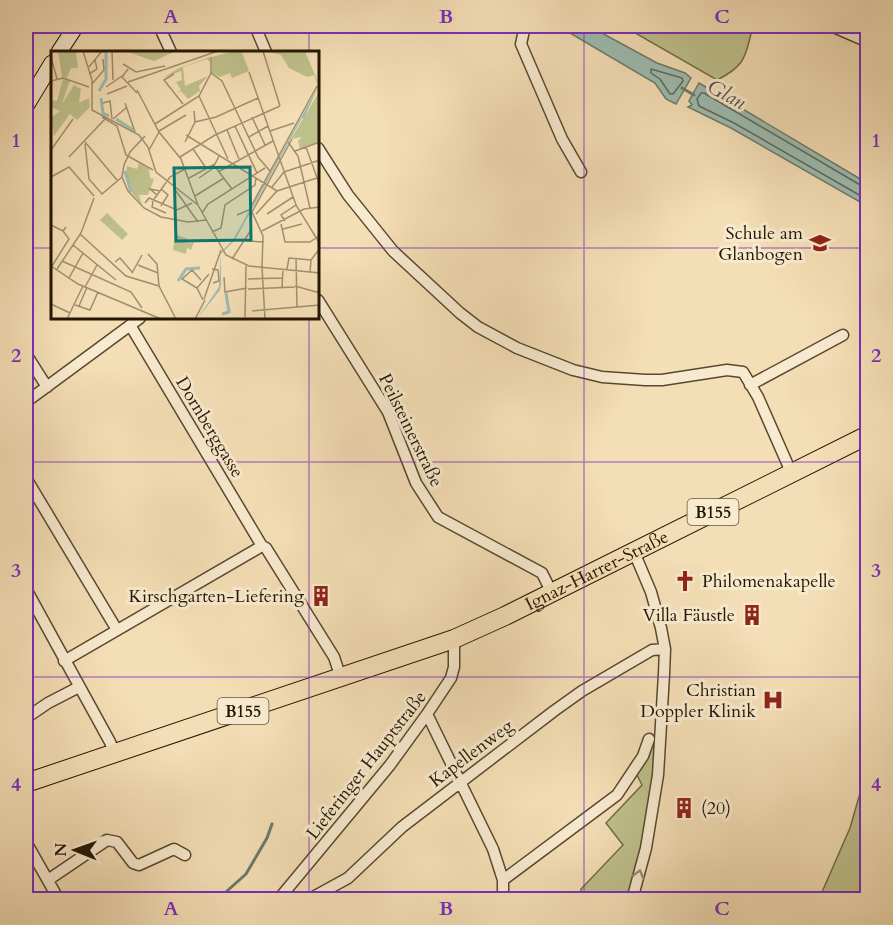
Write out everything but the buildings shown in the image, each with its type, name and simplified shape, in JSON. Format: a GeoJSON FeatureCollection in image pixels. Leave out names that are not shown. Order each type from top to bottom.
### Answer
{"type":"FeatureCollection","features":[{"type":"Feature","properties":{"kind":"main road","name":"Ignaz-Harrer-Straße"},"geometry":{"type":"LineString","coordinates":[[454,639],[552,593],[867,435]]}},
{"type":"Feature","properties":{"kind":"main road","name":"B155"},"geometry":{"type":"LineString","coordinates":[[26,783],[454,639]]}},
{"type":"Feature","properties":{"kind":"street"},"geometry":{"type":"LineString","coordinates":[[60,51],[76,26]]}},
{"type":"Feature","properties":{"kind":"street"},"geometry":{"type":"LineString","coordinates":[[159,26],[171,51]]}},
{"type":"Feature","properties":{"kind":"street"},"geometry":{"type":"LineString","coordinates":[[255,26],[266,51]]}},
{"type":"Feature","properties":{"kind":"street"},"geometry":{"type":"LineString","coordinates":[[525,26],[521,44],[562,139],[581,172]]}},
{"type":"Feature","properties":{"kind":"street"},"geometry":{"type":"LineString","coordinates":[[831,26],[867,42]]}},
{"type":"Feature","properties":{"kind":"street"},"geometry":{"type":"LineString","coordinates":[[26,106],[51,65]]}},
{"type":"Feature","properties":{"kind":"street"},"geometry":{"type":"LineString","coordinates":[[320,151],[348,195],[393,251],[478,327],[516,348],[573,370],[602,376],[662,380],[727,370],[743,372],[758,397],[791,472]]}},
{"type":"Feature","properties":{"kind":"street","name":"Peilsteinerstraße"},"geometry":{"type":"LineString","coordinates":[[320,303],[388,412],[416,483],[440,518],[542,573],[552,593]]}},
{"type":"Feature","properties":{"kind":"street"},"geometry":{"type":"LineString","coordinates":[[26,402],[137,320]]}},
{"type":"Feature","properties":{"kind":"street","name":"Dornberggasse"},"geometry":{"type":"LineString","coordinates":[[130,325],[262,546],[266,548],[334,657],[341,678]]}},
{"type":"Feature","properties":{"kind":"street"},"geometry":{"type":"LineString","coordinates":[[750,384],[843,335]]}},
{"type":"Feature","properties":{"kind":"street"},"geometry":{"type":"LineString","coordinates":[[26,354],[47,387]]}},
{"type":"Feature","properties":{"kind":"street"},"geometry":{"type":"LineString","coordinates":[[26,478],[117,630]]}},
{"type":"Feature","properties":{"kind":"street"},"geometry":{"type":"LineString","coordinates":[[64,661],[262,546]]}},
{"type":"Feature","properties":{"kind":"street"},"geometry":{"type":"LineString","coordinates":[[633,900],[646,848],[658,775],[664,649],[651,592],[634,552]]}},
{"type":"Feature","properties":{"kind":"street"},"geometry":{"type":"LineString","coordinates":[[26,589],[115,754]]}},
{"type":"Feature","properties":{"kind":"street","name":"Lieferinger Hauptstraße"},"geometry":{"type":"LineString","coordinates":[[278,900],[383,774],[427,714],[451,678],[454,666],[454,639]]}},
{"type":"Feature","properties":{"kind":"street","name":"Kapellenweg"},"geometry":{"type":"LineString","coordinates":[[308,900],[348,878],[402,827],[582,691],[652,650],[664,649]]}},
{"type":"Feature","properties":{"kind":"street"},"geometry":{"type":"LineString","coordinates":[[26,718],[48,703],[79,687]]}},
{"type":"Feature","properties":{"kind":"street"},"geometry":{"type":"LineString","coordinates":[[427,714],[493,849],[503,880],[503,900]]}},
{"type":"Feature","properties":{"kind":"street"},"geometry":{"type":"LineString","coordinates":[[503,880],[617,795],[643,756],[649,739]]}},
{"type":"Feature","properties":{"kind":"street"},"geometry":{"type":"LineString","coordinates":[[49,882],[104,841],[114,841],[133,863],[139,865],[174,849],[185,855]]}},
{"type":"Feature","properties":{"kind":"street"},"geometry":{"type":"LineString","coordinates":[[26,842],[59,900]]}},
{"type":"Feature","properties":{"kind":"green space"},"geometry":{"type":"Polygon","coordinates":[[[623,26],[753,26],[743,59],[727,75],[717,80],[623,26]]]}},
{"type":"Feature","properties":{"kind":"green space"},"geometry":{"type":"Polygon","coordinates":[[[658,732],[647,821],[629,899],[579,900],[581,889],[623,845],[606,823],[642,785],[636,773],[652,737],[658,732]]]}},
{"type":"Feature","properties":{"kind":"green space"},"geometry":{"type":"Polygon","coordinates":[[[867,769],[867,899],[819,899],[850,828],[867,769]]]}},
{"type":"Feature","properties":{"kind":"water"},"geometry":{"type":"Polygon","coordinates":[[[558,26],[589,26],[657,63],[685,73],[691,78],[676,104],[666,99],[655,83],[558,26]]]}},
{"type":"Feature","properties":{"kind":"water"},"geometry":{"type":"Polygon","coordinates":[[[699,83],[867,183],[867,206],[731,128],[688,107],[692,105],[689,101],[699,83]]]}},
{"type":"Feature","properties":{"kind":"waterway","name":"Glan"},"geometry":{"type":"LineString","coordinates":[[682,88],[694,95]]}},
{"type":"Feature","properties":{"kind":"waterway"},"geometry":{"type":"LineString","coordinates":[[217,900],[246,874],[267,838],[272,824]]}},
{"type":"Feature","properties":{"kind":"place","name":"Schule am Glanbogen"},"geometry":{"type":"Point","coordinates":[820,243]}},
{"type":"Feature","properties":{"kind":"place","name":"Philomenakapelle"},"geometry":{"type":"Point","coordinates":[685,581]}},
{"type":"Feature","properties":{"kind":"place","name":"Kirschgarten-Liefering"},"geometry":{"type":"Point","coordinates":[321,596]}},
{"type":"Feature","properties":{"kind":"place","name":"Villa Fäustle"},"geometry":{"type":"Point","coordinates":[752,615]}},
{"type":"Feature","properties":{"kind":"place","name":"Christian Doppler Klinik"},"geometry":{"type":"Point","coordinates":[773,700]}},
{"type":"Feature","properties":{"kind":"place","name":"(20)"},"geometry":{"type":"Point","coordinates":[684,808]}}]}
